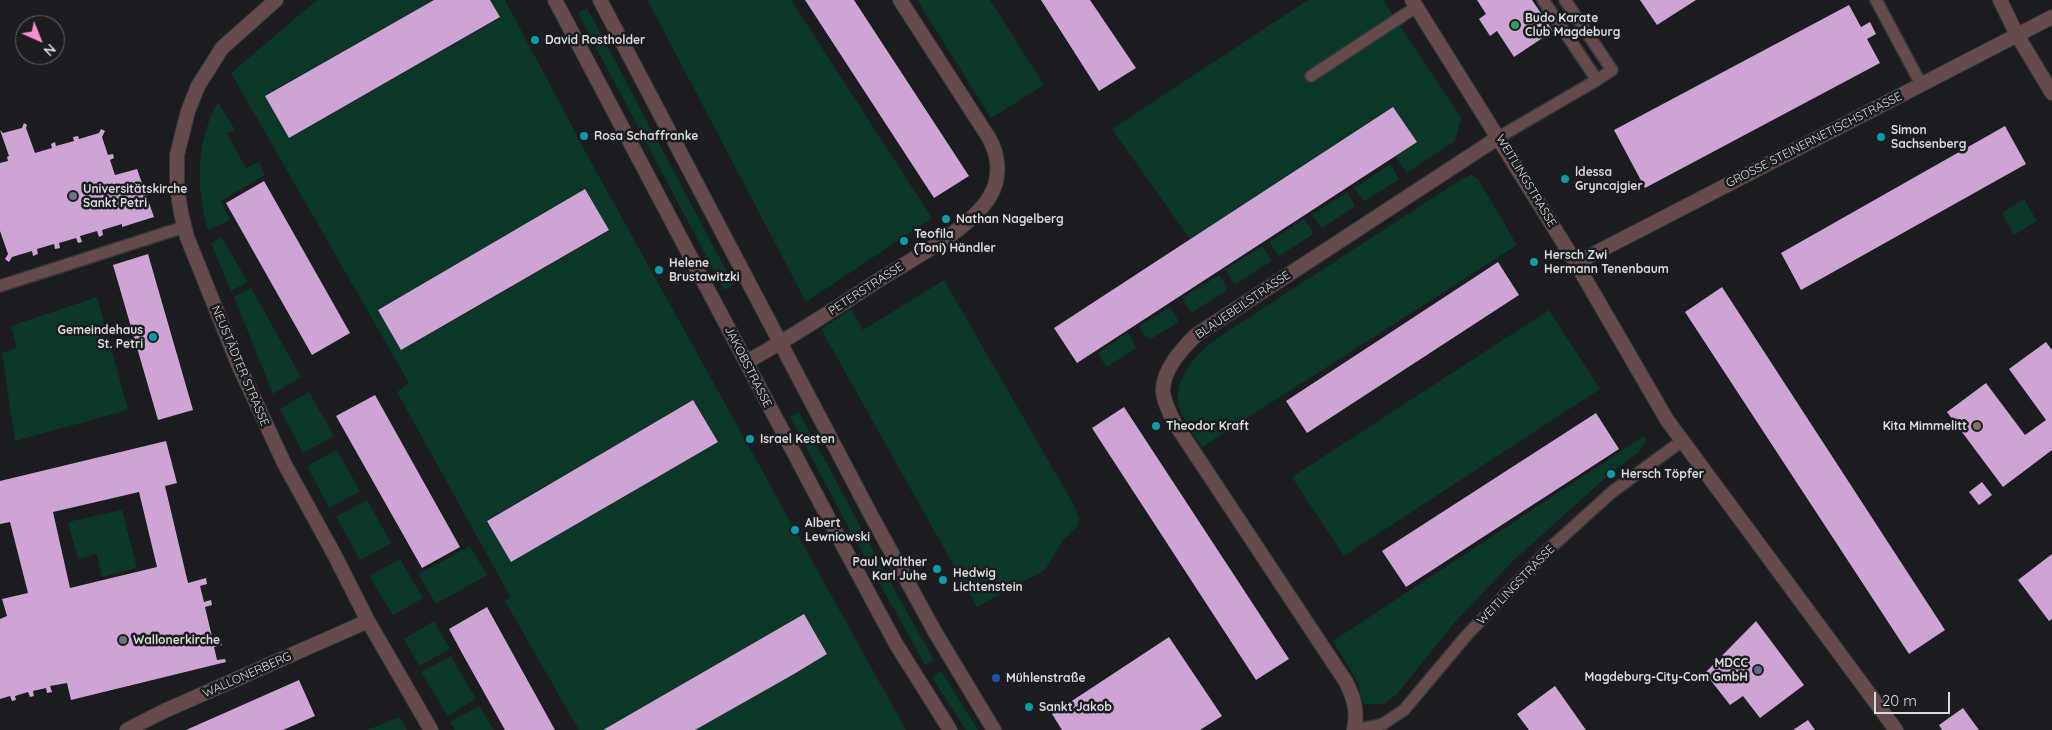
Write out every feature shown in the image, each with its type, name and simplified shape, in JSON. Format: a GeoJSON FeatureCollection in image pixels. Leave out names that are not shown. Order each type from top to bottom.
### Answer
{"type":"FeatureCollection","features":[{"type":"Feature","properties":{"kind":"street","name":"NEUSTÄDTER STRASSE"},"geometry":{"type":"LineString","coordinates":[[276,0],[222,48],[208,68],[188,110],[177,155],[177,187],[186,237],[258,409],[284,463],[334,554],[368,622],[431,730]]}},
{"type":"Feature","properties":{"kind":"street","name":"JAKOBSTRASSE"},"geometry":{"type":"LineString","coordinates":[[555,0],[896,644],[950,730]]}},
{"type":"Feature","properties":{"kind":"street"},"geometry":{"type":"LineString","coordinates":[[600,0],[935,632],[994,730]]}},
{"type":"Feature","properties":{"kind":"street","name":"PETERSTRASSE"},"geometry":{"type":"LineString","coordinates":[[746,362],[782,343],[962,226],[982,207],[995,186],[997,163],[993,144],[900,0]]}},
{"type":"Feature","properties":{"kind":"street"},"geometry":{"type":"LineString","coordinates":[[2000,0],[2017,35],[2052,93]]}},
{"type":"Feature","properties":{"kind":"street","name":"WEITLINGSTRASSE"},"geometry":{"type":"LineString","coordinates":[[1414,3],[1576,263],[1667,420],[1896,730]]}},
{"type":"Feature","properties":{"kind":"street","name":"GROSSE STEINERNETISCHSTRASSE"},"geometry":{"type":"LineString","coordinates":[[1576,263],[2052,17]]}},
{"type":"Feature","properties":{"kind":"street","name":"BLAUEBEILSTRASSE"},"geometry":{"type":"LineString","coordinates":[[1355,730],[1355,705],[1346,682],[1174,422],[1165,403],[1164,386],[1169,370],[1177,357],[1196,335],[1499,137]]}},
{"type":"Feature","properties":{"kind":"street","name":"WALLONERBERG"},"geometry":{"type":"LineString","coordinates":[[127,730],[208,692],[368,622]]}},
{"type":"Feature","properties":{"kind":"lane"},"geometry":{"type":"LineString","coordinates":[[1543,0],[1597,80]]}},
{"type":"Feature","properties":{"kind":"lane"},"geometry":{"type":"LineString","coordinates":[[1499,137],[1612,70],[1566,0]]}},
{"type":"Feature","properties":{"kind":"lane"},"geometry":{"type":"LineString","coordinates":[[1876,0],[1921,84]]}},
{"type":"Feature","properties":{"kind":"lane"},"geometry":{"type":"LineString","coordinates":[[1311,76],[1414,3]]}},
{"type":"Feature","properties":{"kind":"lane"},"geometry":{"type":"LineString","coordinates":[[0,286],[184,227]]}},
{"type":"Feature","properties":{"kind":"lane","name":"WEITLINGSTRASSE"},"geometry":{"type":"LineString","coordinates":[[1355,730],[1377,727],[1391,720],[1410,704],[1466,636],[1548,550],[1612,492],[1682,441]]}},
{"type":"Feature","properties":{"kind":"lane"},"geometry":{"type":"LineString","coordinates":[[1391,720],[1398,730]]}},
{"type":"Feature","properties":{"kind":"green space"},"geometry":{"type":"Polygon","coordinates":[[[317,0],[434,0],[265,95],[289,138],[500,18],[490,0],[505,0],[591,162],[906,730],[695,730],[827,654],[804,614],[603,730],[579,730],[505,601],[511,598],[397,392],[409,383],[231,73],[317,0]],[[585,189],[378,310],[402,350],[609,231],[585,189]],[[693,400],[487,520],[511,562],[718,442],[693,400]]]}},
{"type":"Feature","properties":{"kind":"green space"},"geometry":{"type":"Polygon","coordinates":[[[649,0],[791,0],[932,218],[806,302],[649,0]]]}},
{"type":"Feature","properties":{"kind":"green space"},"geometry":{"type":"Polygon","coordinates":[[[917,0],[990,0],[1044,85],[991,118],[917,0]]]}},
{"type":"Feature","properties":{"kind":"green space"},"geometry":{"type":"Polygon","coordinates":[[[1308,0],[1383,0],[1461,118],[1455,141],[1407,173],[1395,156],[1416,142],[1393,107],[1190,239],[1112,129],[1308,0]]]}},
{"type":"Feature","properties":{"kind":"green space"},"geometry":{"type":"Polygon","coordinates":[[[587,8],[734,285],[724,290],[578,13],[587,8]]]}},
{"type":"Feature","properties":{"kind":"green space"},"geometry":{"type":"Polygon","coordinates":[[[218,102],[235,130],[227,133],[246,168],[259,162],[265,175],[221,201],[230,220],[208,230],[201,198],[200,165],[205,133],[218,102]]]}},
{"type":"Feature","properties":{"kind":"green space"},"geometry":{"type":"Polygon","coordinates":[[[1390,164],[1399,179],[1365,201],[1363,200],[1354,188],[1390,164]]]}},
{"type":"Feature","properties":{"kind":"green space"},"geometry":{"type":"Polygon","coordinates":[[[1471,175],[1478,179],[1517,245],[1202,447],[1183,417],[1179,407],[1178,396],[1184,375],[1197,356],[1222,335],[1463,178],[1471,175]]]}},
{"type":"Feature","properties":{"kind":"green space"},"geometry":{"type":"Polygon","coordinates":[[[1347,192],[1354,207],[1322,228],[1311,215],[1347,192]]]}},
{"type":"Feature","properties":{"kind":"green space"},"geometry":{"type":"Polygon","coordinates":[[[2024,199],[2037,221],[2014,235],[2002,213],[2024,199]]]}},
{"type":"Feature","properties":{"kind":"green space"},"geometry":{"type":"Polygon","coordinates":[[[1304,219],[1313,232],[1312,235],[1279,256],[1269,242],[1304,219]]]}},
{"type":"Feature","properties":{"kind":"green space"},"geometry":{"type":"Polygon","coordinates":[[[221,237],[248,282],[231,291],[211,243],[221,237]]]}},
{"type":"Feature","properties":{"kind":"green space"},"geometry":{"type":"Polygon","coordinates":[[[1262,246],[1271,259],[1270,262],[1236,284],[1233,283],[1225,270],[1262,246]]]}},
{"type":"Feature","properties":{"kind":"green space"},"geometry":{"type":"Polygon","coordinates":[[[1219,275],[1227,290],[1193,312],[1190,311],[1182,298],[1219,275]]]}},
{"type":"Feature","properties":{"kind":"green space"},"geometry":{"type":"Polygon","coordinates":[[[944,280],[1074,505],[1079,518],[1077,527],[1063,540],[1045,570],[977,607],[821,329],[851,309],[863,330],[944,280]]]}},
{"type":"Feature","properties":{"kind":"green space"},"geometry":{"type":"Polygon","coordinates":[[[251,288],[301,377],[273,394],[234,297],[251,288]]]}},
{"type":"Feature","properties":{"kind":"green space"},"geometry":{"type":"Polygon","coordinates":[[[97,297],[128,410],[15,441],[2,353],[17,348],[11,326],[97,297]]]}},
{"type":"Feature","properties":{"kind":"green space"},"geometry":{"type":"Polygon","coordinates":[[[1170,307],[1178,320],[1177,323],[1151,339],[1146,337],[1139,326],[1170,307]]]}},
{"type":"Feature","properties":{"kind":"green space"},"geometry":{"type":"Polygon","coordinates":[[[1549,310],[1600,389],[1344,556],[1292,477],[1549,310]]]}},
{"type":"Feature","properties":{"kind":"green space"},"geometry":{"type":"Polygon","coordinates":[[[1128,332],[1136,348],[1108,366],[1105,365],[1098,353],[1128,332]]]}},
{"type":"Feature","properties":{"kind":"green space"},"geometry":{"type":"Polygon","coordinates":[[[309,392],[334,436],[303,453],[280,409],[309,392]]]}},
{"type":"Feature","properties":{"kind":"green space"},"geometry":{"type":"Polygon","coordinates":[[[799,412],[934,660],[925,665],[790,417],[799,412]]]}},
{"type":"Feature","properties":{"kind":"green space"},"geometry":{"type":"Polygon","coordinates":[[[1644,436],[1647,441],[1639,452],[1611,473],[1514,560],[1455,622],[1397,694],[1384,704],[1361,704],[1359,685],[1333,641],[1644,436]]]}},
{"type":"Feature","properties":{"kind":"green space"},"geometry":{"type":"Polygon","coordinates":[[[337,450],[360,491],[329,508],[307,466],[337,450]]]}},
{"type":"Feature","properties":{"kind":"green space"},"geometry":{"type":"Polygon","coordinates":[[[367,500],[391,543],[360,560],[336,517],[367,500]]]}},
{"type":"Feature","properties":{"kind":"green space"},"geometry":{"type":"Polygon","coordinates":[[[122,510],[137,568],[102,577],[97,554],[78,559],[68,522],[122,510]]]}},
{"type":"Feature","properties":{"kind":"green space"},"geometry":{"type":"Polygon","coordinates":[[[470,546],[487,575],[436,604],[418,574],[470,546]]]}},
{"type":"Feature","properties":{"kind":"green space"},"geometry":{"type":"Polygon","coordinates":[[[400,559],[423,598],[393,615],[369,576],[400,559]]]}},
{"type":"Feature","properties":{"kind":"green space"},"geometry":{"type":"Polygon","coordinates":[[[434,621],[450,649],[419,666],[404,639],[434,621]]]}},
{"type":"Feature","properties":{"kind":"green space"},"geometry":{"type":"Polygon","coordinates":[[[451,656],[476,699],[448,716],[421,672],[451,656]]]}},
{"type":"Feature","properties":{"kind":"green space"},"geometry":{"type":"Polygon","coordinates":[[[941,671],[978,730],[966,730],[932,677],[941,671]]]}},
{"type":"Feature","properties":{"kind":"green space"},"geometry":{"type":"Polygon","coordinates":[[[479,706],[494,730],[455,730],[450,722],[479,706]]]}},
{"type":"Feature","properties":{"kind":"green space"},"geometry":{"type":"Polygon","coordinates":[[[400,717],[407,730],[367,730],[400,717]]]}},
{"type":"Feature","properties":{"kind":"building"},"geometry":{"type":"Polygon","coordinates":[[[434,0],[490,0],[500,17],[289,138],[265,96],[434,0]]]}},
{"type":"Feature","properties":{"kind":"building"},"geometry":{"type":"Polygon","coordinates":[[[805,0],[854,0],[969,176],[934,198],[805,0]]]}},
{"type":"Feature","properties":{"kind":"building"},"geometry":{"type":"Polygon","coordinates":[[[1041,0],[1090,0],[1136,68],[1099,91],[1041,0]]]}},
{"type":"Feature","properties":{"kind":"building","name":"Budo Karate Club Magdeburg"},"geometry":{"type":"Polygon","coordinates":[[[1477,0],[1532,0],[1553,31],[1514,57],[1497,31],[1490,36],[1479,19],[1486,14],[1477,0]]]}},
{"type":"Feature","properties":{"kind":"building"},"geometry":{"type":"Polygon","coordinates":[[[1640,0],[1696,0],[1657,25],[1640,0]]]}},
{"type":"Feature","properties":{"kind":"building"},"geometry":{"type":"Polygon","coordinates":[[[1849,5],[1861,27],[1870,22],[1876,34],[1867,39],[1880,63],[1645,188],[1614,130],[1849,5]]]}},
{"type":"Feature","properties":{"kind":"building"},"geometry":{"type":"Polygon","coordinates":[[[1393,107],[1417,142],[1077,363],[1054,328],[1393,107]]]}},
{"type":"Feature","properties":{"kind":"building","name":"Universitätskirche Sankt Petri"},"geometry":{"type":"Polygon","coordinates":[[[24,123],[27,125],[26,128],[35,153],[52,148],[51,144],[55,142],[56,146],[74,141],[73,137],[78,136],[79,139],[99,133],[101,129],[105,131],[102,137],[108,155],[113,154],[114,158],[110,160],[115,175],[137,169],[154,217],[122,227],[122,224],[102,230],[103,235],[99,237],[97,231],[80,236],[82,242],[78,243],[76,238],[59,243],[60,248],[55,249],[54,244],[37,249],[38,254],[33,256],[32,251],[12,257],[9,262],[5,259],[8,254],[0,231],[0,163],[8,161],[7,157],[9,156],[0,130],[3,133],[22,128],[24,123]]]}},
{"type":"Feature","properties":{"kind":"building"},"geometry":{"type":"Polygon","coordinates":[[[2005,126],[2026,164],[1801,290],[1781,253],[2005,126]]]}},
{"type":"Feature","properties":{"kind":"building"},"geometry":{"type":"Polygon","coordinates":[[[264,181],[350,333],[312,355],[226,203],[264,181]]]}},
{"type":"Feature","properties":{"kind":"building"},"geometry":{"type":"Polygon","coordinates":[[[585,189],[609,230],[401,350],[378,310],[585,189]]]}},
{"type":"Feature","properties":{"kind":"building","name":"Gemeindehaus St. Petri"},"geometry":{"type":"Polygon","coordinates":[[[148,254],[193,410],[158,420],[113,265],[148,254]]]}},
{"type":"Feature","properties":{"kind":"building"},"geometry":{"type":"Polygon","coordinates":[[[1498,262],[1519,295],[1307,433],[1286,401],[1498,262]]]}},
{"type":"Feature","properties":{"kind":"building"},"geometry":{"type":"Polygon","coordinates":[[[1722,287],[1945,630],[1909,654],[1685,312],[1722,287]]]}},
{"type":"Feature","properties":{"kind":"building"},"geometry":{"type":"Polygon","coordinates":[[[2046,342],[2052,350],[2052,450],[2003,487],[1947,412],[1986,383],[2025,435],[2046,420],[2009,369],[2046,342]]]}},
{"type":"Feature","properties":{"kind":"building"},"geometry":{"type":"Polygon","coordinates":[[[375,395],[460,547],[422,568],[336,416],[375,395]]]}},
{"type":"Feature","properties":{"kind":"building"},"geometry":{"type":"Polygon","coordinates":[[[693,400],[718,442],[511,562],[487,521],[693,400]]]}},
{"type":"Feature","properties":{"kind":"building"},"geometry":{"type":"Polygon","coordinates":[[[1124,407],[1289,659],[1256,680],[1092,428],[1124,407]]]}},
{"type":"Feature","properties":{"kind":"building"},"geometry":{"type":"Polygon","coordinates":[[[1596,413],[1619,449],[1406,587],[1382,551],[1596,413]]]}},
{"type":"Feature","properties":{"kind":"building"},"geometry":{"type":"Polygon","coordinates":[[[166,441],[177,483],[165,486],[188,583],[206,578],[207,584],[200,586],[204,602],[211,600],[212,605],[205,607],[213,641],[220,640],[222,645],[214,647],[217,660],[225,659],[226,662],[71,700],[67,683],[50,686],[52,692],[47,693],[46,688],[33,691],[34,696],[30,697],[28,692],[15,696],[16,700],[12,701],[10,696],[0,699],[0,619],[7,616],[2,599],[28,593],[10,522],[0,524],[0,481],[166,441]],[[139,492],[53,512],[70,588],[157,567],[139,492]]]}},
{"type":"Feature","properties":{"kind":"building"},"geometry":{"type":"Polygon","coordinates":[[[1982,482],[1992,495],[1979,505],[1969,492],[1982,482]]]}},
{"type":"Feature","properties":{"kind":"building"},"geometry":{"type":"Polygon","coordinates":[[[2052,554],[2052,619],[2049,621],[2018,580],[2052,554]]]}},
{"type":"Feature","properties":{"kind":"building"},"geometry":{"type":"Polygon","coordinates":[[[487,607],[555,730],[505,730],[463,655],[449,629],[487,607]]]}},
{"type":"Feature","properties":{"kind":"building"},"geometry":{"type":"Polygon","coordinates":[[[804,614],[827,654],[794,674],[695,730],[603,730],[804,614]]]}},
{"type":"Feature","properties":{"kind":"building","name":"MDCC Magdeburg-City-Com GmbH"},"geometry":{"type":"Polygon","coordinates":[[[1756,621],[1804,685],[1760,718],[1743,696],[1730,705],[1705,673],[1756,621]]]}},
{"type":"Feature","properties":{"kind":"building"},"geometry":{"type":"Polygon","coordinates":[[[1169,637],[1222,716],[1200,730],[1062,730],[1052,714],[1169,637]]]}},
{"type":"Feature","properties":{"kind":"building"},"geometry":{"type":"Polygon","coordinates":[[[299,680],[315,716],[283,730],[186,730],[299,680]]]}},
{"type":"Feature","properties":{"kind":"building"},"geometry":{"type":"Polygon","coordinates":[[[1555,686],[1586,730],[1529,730],[1517,714],[1555,686]]]}},
{"type":"Feature","properties":{"kind":"building"},"geometry":{"type":"Polygon","coordinates":[[[1963,708],[1979,730],[1942,730],[1939,725],[1963,708]]]}},
{"type":"Feature","properties":{"kind":"building"},"geometry":{"type":"Polygon","coordinates":[[[1808,720],[1815,730],[1793,730],[1808,720]]]}},
{"type":"Feature","properties":{"kind":"place","name":"Budo Karate Club Magdeburg"},"geometry":{"type":"Point","coordinates":[1515,25]}},
{"type":"Feature","properties":{"kind":"place","name":"David Rostholder"},"geometry":{"type":"Point","coordinates":[535,40]}},
{"type":"Feature","properties":{"kind":"place","name":"Rosa Schaffranke"},"geometry":{"type":"Point","coordinates":[584,136]}},
{"type":"Feature","properties":{"kind":"place","name":"Simon Sachsenberg"},"geometry":{"type":"Point","coordinates":[1881,137]}},
{"type":"Feature","properties":{"kind":"place","name":"ldessa Gryncajgier"},"geometry":{"type":"Point","coordinates":[1565,179]}},
{"type":"Feature","properties":{"kind":"place","name":"Universitätskirche Sankt Petri"},"geometry":{"type":"Point","coordinates":[73,196]}},
{"type":"Feature","properties":{"kind":"place","name":"Nathan Nagelberg"},"geometry":{"type":"Point","coordinates":[946,219]}},
{"type":"Feature","properties":{"kind":"place","name":"Teofila (Toni) Händler"},"geometry":{"type":"Point","coordinates":[904,241]}},
{"type":"Feature","properties":{"kind":"place","name":"Hersch Zwi Hermann Tenenbaum"},"geometry":{"type":"Point","coordinates":[1534,262]}},
{"type":"Feature","properties":{"kind":"place","name":"Helene Brustawitzki"},"geometry":{"type":"Point","coordinates":[659,270]}},
{"type":"Feature","properties":{"kind":"place","name":"Gemeindehaus St. Petri"},"geometry":{"type":"Point","coordinates":[153,337]}},
{"type":"Feature","properties":{"kind":"place","name":"Theodor Kraft"},"geometry":{"type":"Point","coordinates":[1156,426]}},
{"type":"Feature","properties":{"kind":"place","name":"Kita Mimmelitt"},"geometry":{"type":"Point","coordinates":[1977,426]}},
{"type":"Feature","properties":{"kind":"place","name":"Israel Kesten"},"geometry":{"type":"Point","coordinates":[750,439]}},
{"type":"Feature","properties":{"kind":"place","name":"Hersch Töpfer"},"geometry":{"type":"Point","coordinates":[1611,474]}},
{"type":"Feature","properties":{"kind":"place","name":"Albert Lewniowski"},"geometry":{"type":"Point","coordinates":[795,530]}},
{"type":"Feature","properties":{"kind":"place","name":"Paul Walther Karl Juhe"},"geometry":{"type":"Point","coordinates":[937,569]}},
{"type":"Feature","properties":{"kind":"place","name":"Hedwig Lichtenstein"},"geometry":{"type":"Point","coordinates":[943,580]}},
{"type":"Feature","properties":{"kind":"place","name":"Wallonerkirche"},"geometry":{"type":"Point","coordinates":[123,640]}},
{"type":"Feature","properties":{"kind":"place","name":"MDCC Magdeburg-City-Com GmbH"},"geometry":{"type":"Point","coordinates":[1758,670]}},
{"type":"Feature","properties":{"kind":"place","name":"Mühlenstraße"},"geometry":{"type":"Point","coordinates":[996,678]}},
{"type":"Feature","properties":{"kind":"place","name":"Sankt Jakob"},"geometry":{"type":"Point","coordinates":[1029,707]}}]}
